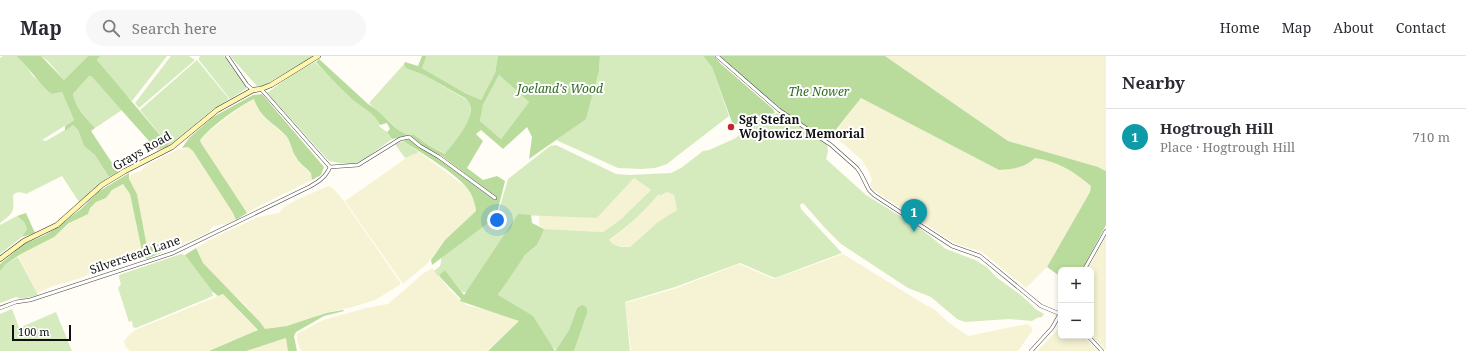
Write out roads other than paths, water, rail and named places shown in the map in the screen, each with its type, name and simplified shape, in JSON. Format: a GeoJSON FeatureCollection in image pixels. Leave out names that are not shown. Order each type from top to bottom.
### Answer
{"type":"FeatureCollection","features":[{"type":"Feature","properties":{"kind":"street"},"geometry":{"type":"LineString","coordinates":[[227,56],[247,85],[253,90]]}},
{"type":"Feature","properties":{"kind":"street","name":"Grays Road"},"geometry":{"type":"LineString","coordinates":[[0,259],[24,241],[57,225],[102,185],[125,170],[172,147],[217,110],[253,90],[261,89],[318,56]]}},
{"type":"Feature","properties":{"kind":"street"},"geometry":{"type":"LineString","coordinates":[[716,56],[779,110],[831,145],[857,168],[869,190],[874,195],[952,246],[980,256],[1041,306],[1058,312]]}},
{"type":"Feature","properties":{"kind":"street"},"geometry":{"type":"LineString","coordinates":[[261,89],[330,167],[358,165],[400,138],[409,138],[440,157],[495,198]]}},
{"type":"Feature","properties":{"kind":"street","name":"Silverstead Lane"},"geometry":{"type":"LineString","coordinates":[[0,308],[16,302],[30,300],[173,253],[309,187],[320,180],[328,172],[330,167]]}},
{"type":"Feature","properties":{"kind":"street"},"geometry":{"type":"LineString","coordinates":[[1086,267],[1106,231]]}},
{"type":"Feature","properties":{"kind":"street"},"geometry":{"type":"LineString","coordinates":[[1031,351],[1052,328],[1058,318]]}},
{"type":"Feature","properties":{"kind":"street"},"geometry":{"type":"LineString","coordinates":[[1091,339],[1102,351]]}},
{"type":"Feature","properties":{"kind":"place","name":"Sgt Stefan Wojtowicz Memorial"},"geometry":{"type":"Point","coordinates":[731,127]}},
{"type":"Feature","properties":{"kind":"place","name":"Hogtrough Hill"},"geometry":{"type":"Point","coordinates":[914,232]}},
{"type":"Feature","properties":{"kind":"park label","name":"Joeland's Wood"},"geometry":{"type":"Point","coordinates":[560,89]}},
{"type":"Feature","properties":{"kind":"park label","name":"The Nower"},"geometry":{"type":"Point","coordinates":[819,92]}}]}
